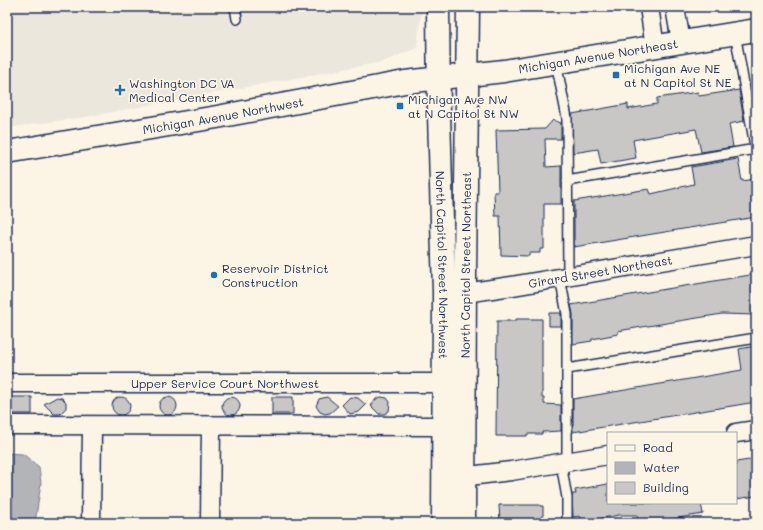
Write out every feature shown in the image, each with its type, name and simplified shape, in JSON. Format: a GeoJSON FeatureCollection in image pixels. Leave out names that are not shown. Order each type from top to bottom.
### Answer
{"type":"FeatureCollection","features":[{"type":"Feature","properties":{"kind":"main road","name":"North Capitol Street Northwest"},"geometry":{"type":"LineString","coordinates":[[438,7],[439,78],[455,292],[444,383],[443,523]]}},
{"type":"Feature","properties":{"kind":"main road","name":"North Capitol Street Northeast"},"geometry":{"type":"LineString","coordinates":[[464,523],[465,477],[455,292],[467,75],[468,7]]}},
{"type":"Feature","properties":{"kind":"main road","name":"Michigan Avenue Northeast"},"geometry":{"type":"LineString","coordinates":[[439,78],[504,71],[746,31]]}},
{"type":"Feature","properties":{"kind":"main road","name":"Michigan Avenue Northwest"},"geometry":{"type":"LineString","coordinates":[[7,152],[217,117],[405,82],[439,78]]}},
{"type":"Feature","properties":{"kind":"street"},"geometry":{"type":"LineString","coordinates":[[649,7],[655,47]]}},
{"type":"Feature","properties":{"kind":"street"},"geometry":{"type":"LineString","coordinates":[[675,7],[681,42]]}},
{"type":"Feature","properties":{"kind":"street","name":"Girard Street Northeast"},"geometry":{"type":"LineString","coordinates":[[455,292],[564,277],[756,245]]}},
{"type":"Feature","properties":{"kind":"street","name":"Upper Service Court Northwest"},"geometry":{"type":"LineString","coordinates":[[7,384],[444,383]]}},
{"type":"Feature","properties":{"kind":"street"},"geometry":{"type":"LineString","coordinates":[[7,426],[443,426]]}},
{"type":"Feature","properties":{"kind":"street"},"geometry":{"type":"LineString","coordinates":[[91,523],[92,426]]}},
{"type":"Feature","properties":{"kind":"street"},"geometry":{"type":"LineString","coordinates":[[210,523],[211,426]]}},
{"type":"Feature","properties":{"kind":"street"},"geometry":{"type":"LineString","coordinates":[[737,433],[756,430]]}},
{"type":"Feature","properties":{"kind":"street"},"geometry":{"type":"LineString","coordinates":[[443,478],[465,477],[607,455]]}},
{"type":"Feature","properties":{"kind":"lane"},"geometry":{"type":"LineString","coordinates":[[235,7],[237,19]]}},
{"type":"Feature","properties":{"kind":"lane"},"geometry":{"type":"LineString","coordinates":[[567,181],[756,150],[746,31]]}},
{"type":"Feature","properties":{"kind":"lane"},"geometry":{"type":"LineString","coordinates":[[556,62],[567,118],[564,277],[567,314],[564,462],[567,498],[567,523]]}},
{"type":"Feature","properties":{"kind":"lane"},"geometry":{"type":"LineString","coordinates":[[567,369],[756,338]]}},
{"type":"Feature","properties":{"kind":"shaded area","name":"Washington DC VA Medical Center"},"geometry":{"type":"Polygon","coordinates":[[[7,7],[422,7],[417,48],[382,62],[85,117],[7,128],[7,7]]]}},
{"type":"Feature","properties":{"kind":"water"},"geometry":{"type":"Polygon","coordinates":[[[7,453],[23,454],[39,467],[41,483],[35,523],[7,523],[7,453]]]}},
{"type":"Feature","properties":{"kind":"building"},"geometry":{"type":"Polygon","coordinates":[[[756,87],[756,110],[755,110],[751,88],[756,87]]]}},
{"type":"Feature","properties":{"kind":"building"},"geometry":{"type":"Polygon","coordinates":[[[739,90],[744,121],[729,124],[733,147],[701,152],[696,129],[633,140],[636,158],[601,164],[598,149],[573,153],[572,114],[628,104],[628,109],[657,104],[657,98],[698,92],[699,96],[739,90]]]}},
{"type":"Feature","properties":{"kind":"building"},"geometry":{"type":"Polygon","coordinates":[[[553,120],[561,123],[561,139],[545,139],[546,167],[561,166],[561,204],[544,204],[544,249],[540,249],[540,253],[529,253],[529,256],[501,255],[500,216],[495,216],[494,192],[498,192],[496,130],[545,129],[553,120]]]}},
{"type":"Feature","properties":{"kind":"building"},"geometry":{"type":"Polygon","coordinates":[[[738,159],[742,181],[756,179],[756,217],[574,247],[574,201],[649,189],[651,194],[694,184],[691,167],[738,159]]]}},
{"type":"Feature","properties":{"kind":"building"},"geometry":{"type":"Polygon","coordinates":[[[756,274],[756,315],[722,314],[618,331],[618,334],[573,344],[573,314],[571,305],[756,274]]]}},
{"type":"Feature","properties":{"kind":"building"},"geometry":{"type":"Polygon","coordinates":[[[549,313],[561,313],[561,326],[549,326],[549,313]]]}},
{"type":"Feature","properties":{"kind":"building"},"geometry":{"type":"Polygon","coordinates":[[[516,319],[542,319],[542,398],[544,398],[544,404],[561,405],[561,431],[542,432],[542,434],[527,434],[527,436],[496,436],[497,321],[516,321],[516,319]]]}},
{"type":"Feature","properties":{"kind":"building"},"geometry":{"type":"Polygon","coordinates":[[[756,346],[756,402],[573,432],[573,399],[742,370],[739,349],[756,346]]]}},
{"type":"Feature","properties":{"kind":"building"},"geometry":{"type":"Polygon","coordinates":[[[11,397],[32,397],[32,414],[11,414],[11,397]]]}},
{"type":"Feature","properties":{"kind":"building"},"geometry":{"type":"Polygon","coordinates":[[[57,397],[62,398],[66,402],[66,408],[60,414],[54,414],[44,404],[57,397]]]}},
{"type":"Feature","properties":{"kind":"building"},"geometry":{"type":"Polygon","coordinates":[[[121,397],[127,400],[130,406],[127,412],[121,415],[115,412],[112,406],[115,400],[121,397]]]}},
{"type":"Feature","properties":{"kind":"building"},"geometry":{"type":"Polygon","coordinates":[[[168,397],[174,400],[177,406],[174,412],[168,415],[162,412],[159,406],[162,400],[168,397]]]}},
{"type":"Feature","properties":{"kind":"building"},"geometry":{"type":"Polygon","coordinates":[[[231,397],[237,400],[240,406],[237,412],[231,415],[225,412],[222,406],[225,400],[231,397]]]}},
{"type":"Feature","properties":{"kind":"building"},"geometry":{"type":"Polygon","coordinates":[[[272,397],[293,397],[293,414],[272,414],[272,397]]]}},
{"type":"Feature","properties":{"kind":"building"},"geometry":{"type":"Polygon","coordinates":[[[327,397],[338,406],[330,413],[325,414],[320,412],[316,406],[319,399],[327,397]]]}},
{"type":"Feature","properties":{"kind":"building"},"geometry":{"type":"Polygon","coordinates":[[[350,397],[358,398],[366,405],[359,412],[350,414],[342,405],[350,397]]]}},
{"type":"Feature","properties":{"kind":"building"},"geometry":{"type":"Polygon","coordinates":[[[381,397],[387,398],[390,402],[389,411],[385,414],[379,414],[371,406],[376,399],[381,397]]]}},
{"type":"Feature","properties":{"kind":"building"},"geometry":{"type":"Polygon","coordinates":[[[756,459],[756,496],[737,499],[737,462],[756,459]]]}},
{"type":"Feature","properties":{"kind":"building"},"geometry":{"type":"Polygon","coordinates":[[[607,484],[607,504],[701,504],[703,514],[648,523],[638,523],[637,515],[619,515],[598,519],[599,523],[582,523],[580,516],[573,517],[572,494],[576,494],[575,490],[607,484]]]}},
{"type":"Feature","properties":{"kind":"building"},"geometry":{"type":"Polygon","coordinates":[[[499,505],[543,506],[543,523],[500,523],[499,505]]]}},
{"type":"Feature","properties":{"kind":"place","name":"Michigan Ave NE at N Capitol St NE"},"geometry":{"type":"Point","coordinates":[616,75]}},
{"type":"Feature","properties":{"kind":"place","name":"Washington DC VA Medical Center"},"geometry":{"type":"Point","coordinates":[120,90]}},
{"type":"Feature","properties":{"kind":"place","name":"Michigan Ave NW at N Capitol St NW"},"geometry":{"type":"Point","coordinates":[400,106]}},
{"type":"Feature","properties":{"kind":"place","name":"Reservoir District Construction"},"geometry":{"type":"Point","coordinates":[214,275]}}]}
